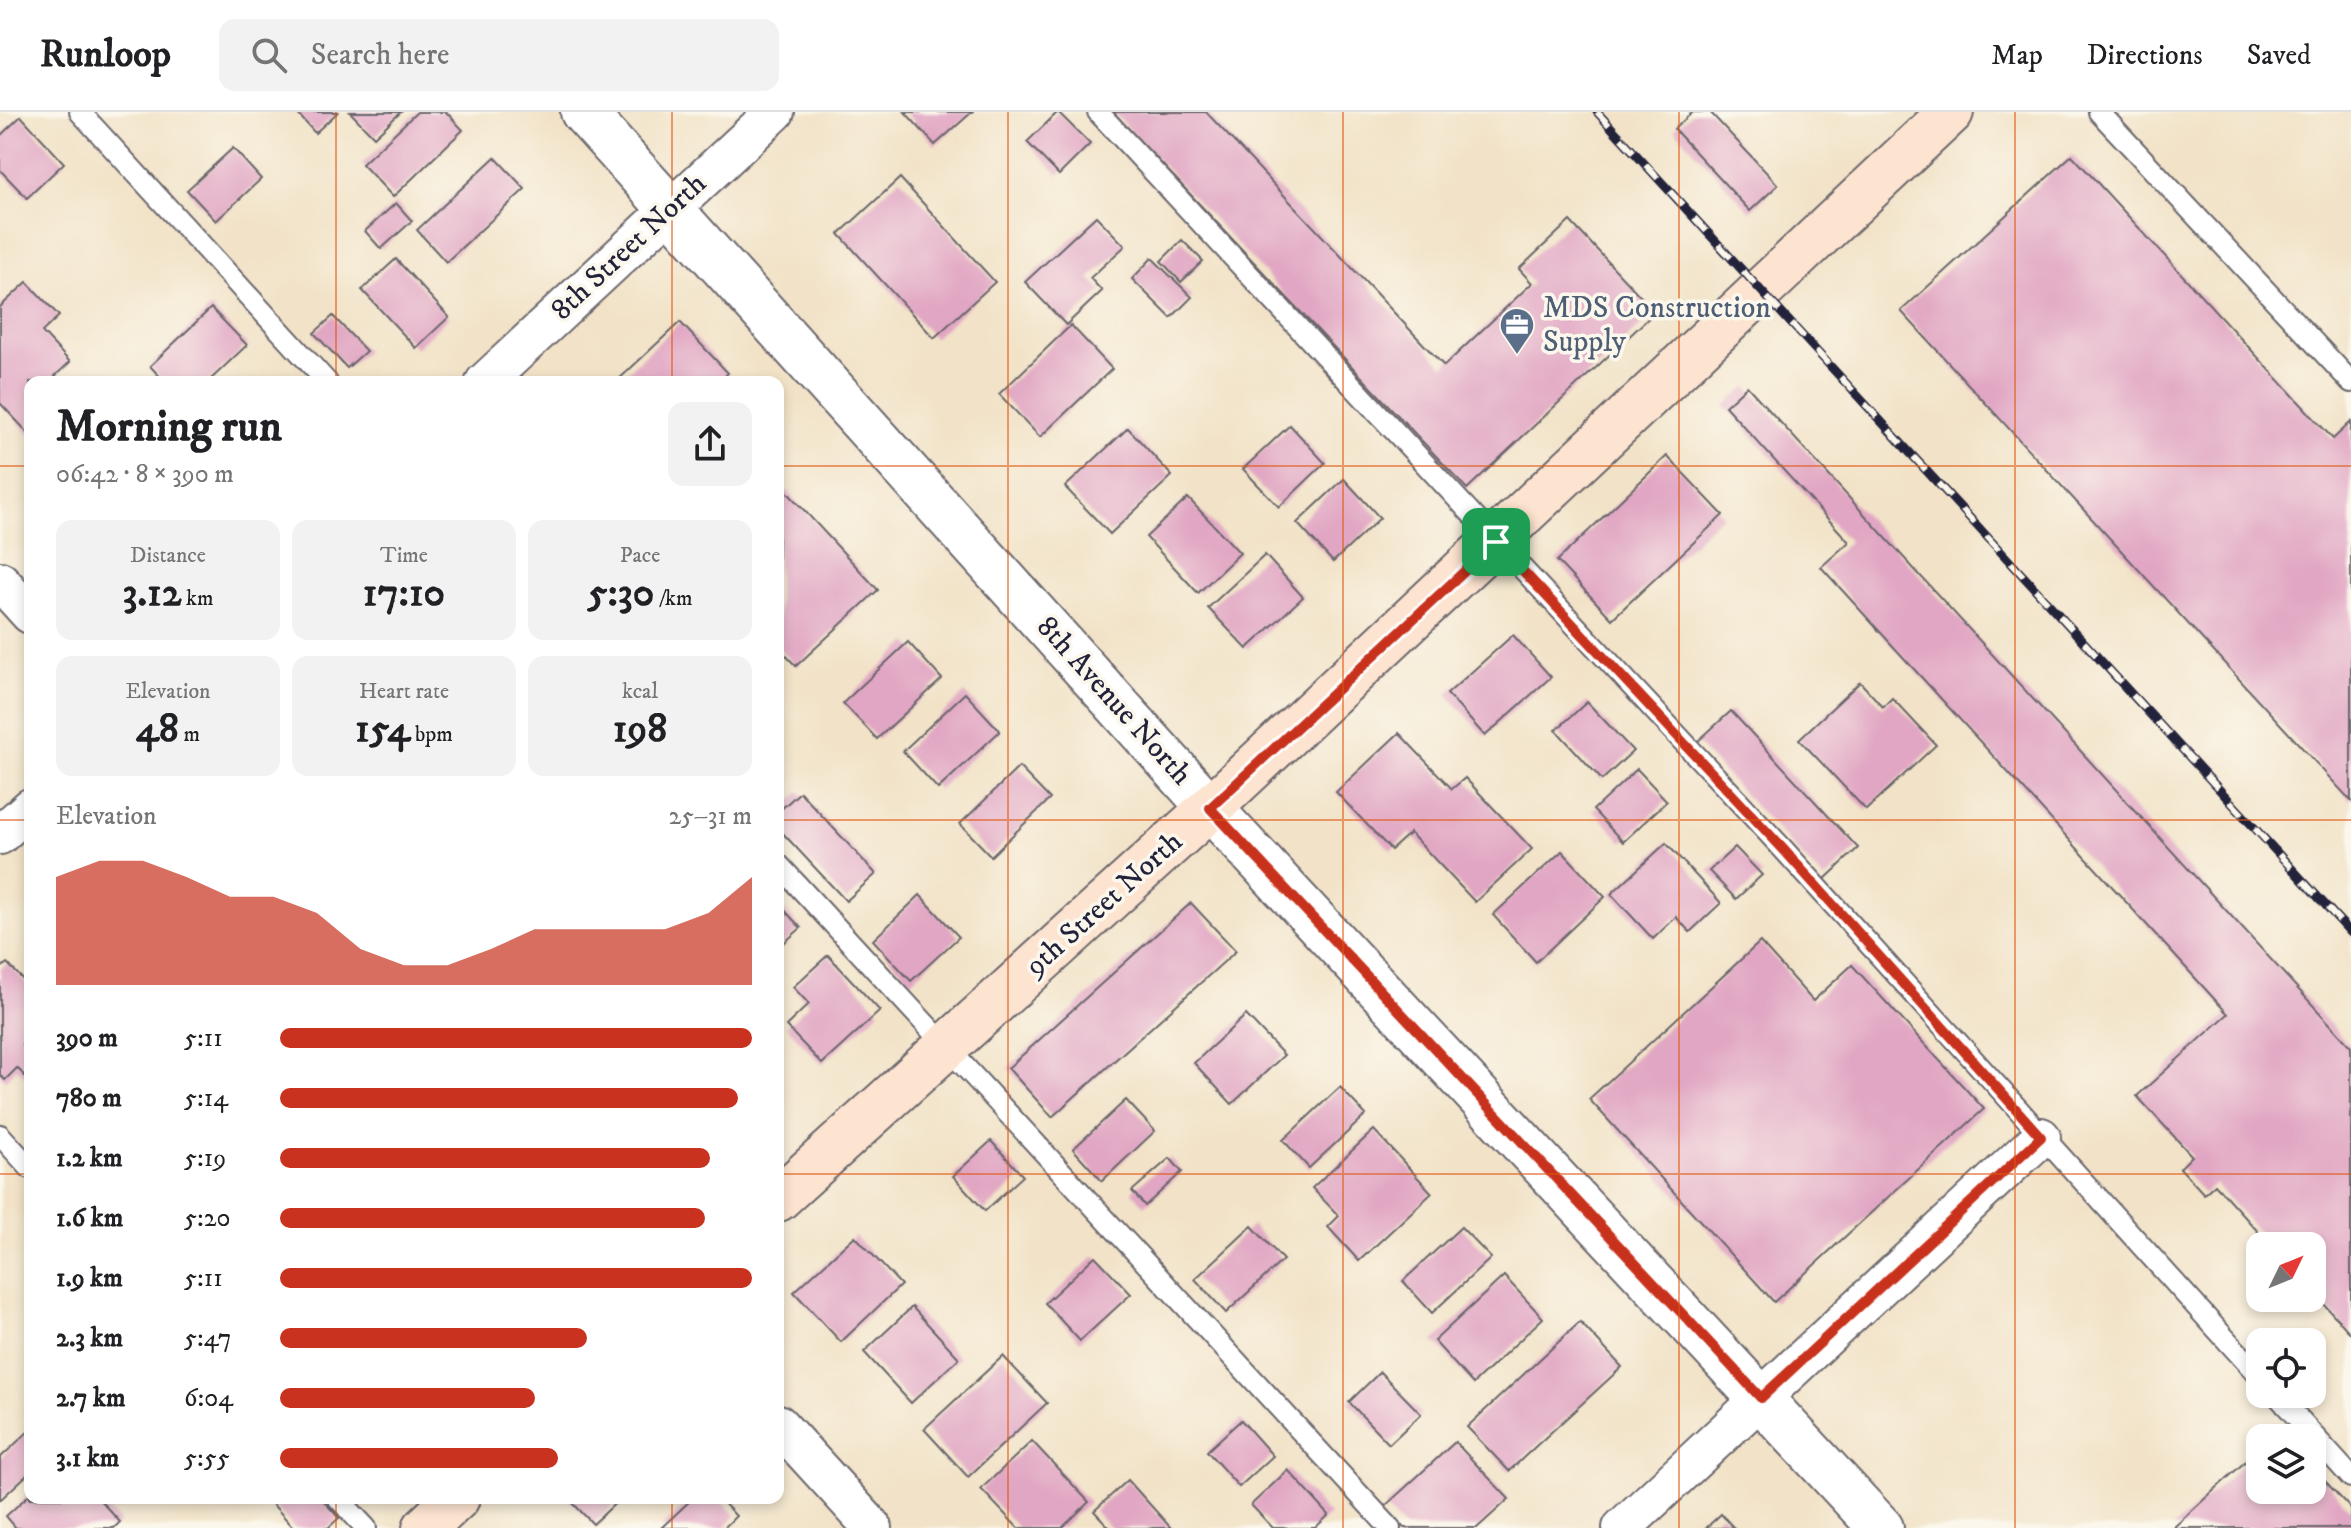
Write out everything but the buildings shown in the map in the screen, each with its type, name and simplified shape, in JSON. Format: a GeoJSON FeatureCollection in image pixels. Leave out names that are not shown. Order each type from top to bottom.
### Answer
{"type":"FeatureCollection","features":[{"type":"Feature","properties":{"kind":"main road","name":"9th Street North"},"geometry":{"type":"LineString","coordinates":[[784,1194],[1210,808],[1951,112]]}},
{"type":"Feature","properties":{"kind":"main road"},"geometry":{"type":"LineString","coordinates":[[425,1528],[451,1504]]}},
{"type":"Feature","properties":{"kind":"street","name":"8th Avenue North"},"geometry":{"type":"LineString","coordinates":[[583,112],[1210,808],[1881,1528]]}},
{"type":"Feature","properties":{"kind":"street","name":"8th Street North"},"geometry":{"type":"LineString","coordinates":[[491,376],[775,112]]}},
{"type":"Feature","properties":{"kind":"street"},"geometry":{"type":"LineString","coordinates":[[0,581],[24,607]]}},
{"type":"Feature","properties":{"kind":"street"},"geometry":{"type":"LineString","coordinates":[[0,835],[24,813]]}},
{"type":"Feature","properties":{"kind":"street"},"geometry":{"type":"LineString","coordinates":[[1622,1528],[2041,1137]]}},
{"type":"Feature","properties":{"kind":"street"},"geometry":{"type":"LineString","coordinates":[[784,1431],[873,1528]]}},
{"type":"Feature","properties":{"kind":"lane"},"geometry":{"type":"LineString","coordinates":[[80,112],[322,376]]}},
{"type":"Feature","properties":{"kind":"lane"},"geometry":{"type":"LineString","coordinates":[[1098,112],[1784,850],[2246,1362]]}},
{"type":"Feature","properties":{"kind":"lane"},"geometry":{"type":"LineString","coordinates":[[2099,112],[2351,382]]}},
{"type":"Feature","properties":{"kind":"lane"},"geometry":{"type":"LineString","coordinates":[[784,870],[1390,1528]]}},
{"type":"Feature","properties":{"kind":"lane"},"geometry":{"type":"LineString","coordinates":[[0,1135],[24,1161]]}},
{"type":"Feature","properties":{"kind":"lane"},"geometry":{"type":"LineString","coordinates":[[2289,1408],[2351,1477]]}},
{"type":"Feature","properties":{"kind":"lane"},"geometry":{"type":"LineString","coordinates":[[344,1504],[366,1528]]}},
{"type":"Feature","properties":{"kind":"railway"},"geometry":{"type":"LineString","coordinates":[[1597,112],[2351,933]]}},
{"type":"Feature","properties":{"kind":"place","name":"MDS Construction Supply"},"geometry":{"type":"Point","coordinates":[1517,356]}},
{"type":"Feature","properties":{"kind":"route"},"geometry":{"type":"LineString","coordinates":[[1496,542],[1784,850],[2041,1137],[1761,1398],[1210,808],[1496,542]]}}]}
